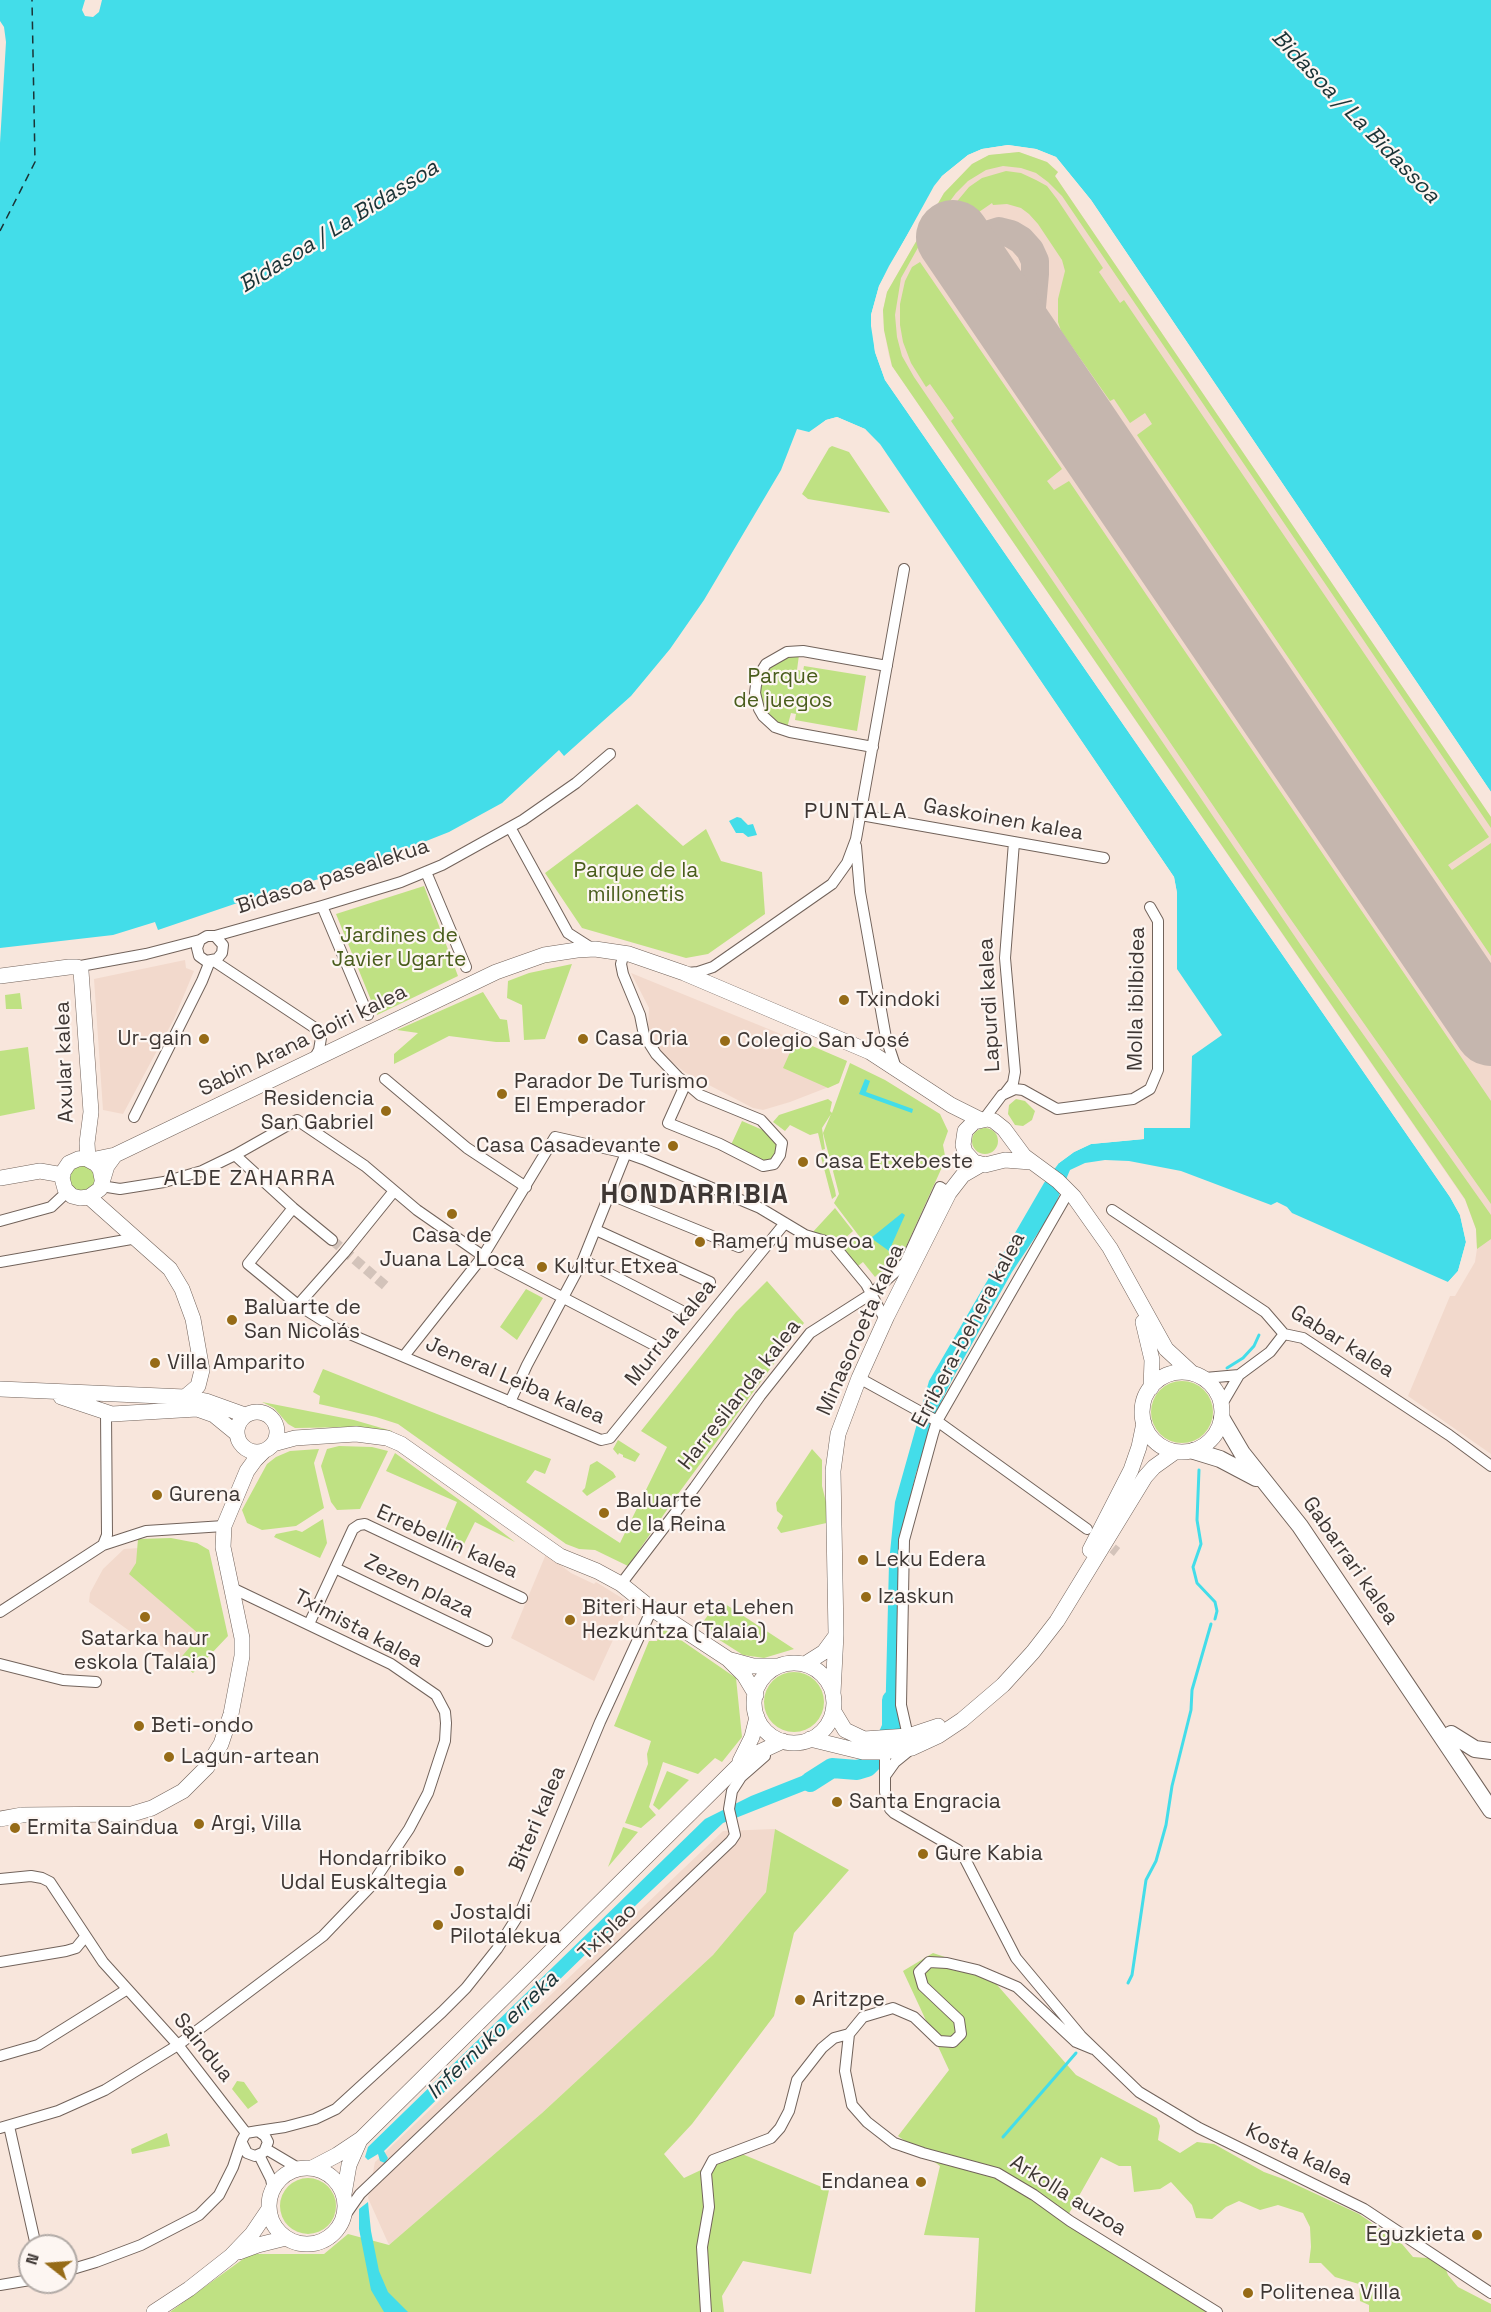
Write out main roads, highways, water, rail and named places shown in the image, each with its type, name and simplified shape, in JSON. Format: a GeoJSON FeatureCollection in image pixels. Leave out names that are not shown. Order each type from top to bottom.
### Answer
{"type":"FeatureCollection","features":[{"type":"Feature","properties":{"kind":"main road","name":"Gabarrari kalea"},"geometry":{"type":"LineString","coordinates":[[1222,1411],[1242,1453],[1300,1526],[1491,1810]]}},
{"type":"Feature","properties":{"kind":"main road"},"geometry":{"type":"LineString","coordinates":[[1194,1451],[1232,1464],[1267,1485]]}},
{"type":"Feature","properties":{"kind":"main road","name":"Gabarrari kalea"},"geometry":{"type":"LineString","coordinates":[[1394,1663],[1451,1734],[1491,1792]]}},
{"type":"Feature","properties":{"kind":"main road"},"geometry":{"type":"LineString","coordinates":[[1451,1734],[1475,1749],[1491,1751]]}},
{"type":"Feature","properties":{"kind":"water","name":"Bidasoa / La Bidassoa"},"geometry":{"type":"Polygon","coordinates":[[[0,0],[85,0],[82,10],[85,16],[93,17],[99,12],[102,0],[1491,0],[1491,792],[1091,200],[1056,157],[1036,149],[1008,145],[982,149],[968,155],[942,176],[934,186],[879,286],[871,315],[871,326],[875,352],[885,380],[1450,1197],[1460,1215],[1466,1242],[1458,1271],[1448,1282],[1292,1213],[1287,1207],[1277,1202],[1271,1205],[1181,1171],[1129,1161],[1105,1160],[1085,1163],[1070,1170],[1052,1212],[1012,1272],[954,1376],[940,1404],[916,1473],[904,1524],[896,1699],[898,1727],[885,1727],[889,1563],[895,1502],[929,1381],[1044,1183],[1059,1163],[1074,1152],[1091,1144],[1144,1139],[1144,1128],[1190,1128],[1192,1056],[1222,1035],[1177,969],[1177,893],[1174,877],[880,444],[865,429],[837,417],[826,420],[809,432],[797,429],[781,470],[704,600],[670,649],[631,696],[564,756],[559,750],[502,803],[449,832],[358,868],[255,897],[158,930],[155,922],[113,935],[0,948],[0,143],[6,42],[4,27],[0,21],[0,0]]]}},
{"type":"Feature","properties":{"kind":"water"},"geometry":{"type":"Polygon","coordinates":[[[737,817],[748,825],[753,824],[757,835],[748,837],[743,833],[736,833],[729,821],[737,817]]]}},
{"type":"Feature","properties":{"kind":"water"},"geometry":{"type":"Polygon","coordinates":[[[865,1079],[870,1081],[866,1092],[913,1109],[912,1113],[859,1094],[865,1079]]]}},
{"type":"Feature","properties":{"kind":"water"},"geometry":{"type":"Polygon","coordinates":[[[902,1213],[905,1215],[889,1251],[871,1238],[902,1213]]]}},
{"type":"Feature","properties":{"kind":"water"},"geometry":{"type":"Polygon","coordinates":[[[832,1764],[832,1772],[814,1787],[723,1823],[384,2151],[388,2158],[385,2163],[380,2161],[378,2154],[368,2160],[365,2157],[368,2147],[705,1819],[751,1796],[832,1764]]]}},
{"type":"Feature","properties":{"kind":"water"},"geometry":{"type":"Polygon","coordinates":[[[368,2202],[379,2271],[388,2292],[408,2312],[384,2312],[371,2290],[359,2229],[359,2209],[368,2202]]]}},
{"type":"Feature","properties":{"kind":"waterway"},"geometry":{"type":"LineString","coordinates":[[1227,1368],[1243,1358],[1254,1346],[1259,1335]]}},
{"type":"Feature","properties":{"kind":"waterway"},"geometry":{"type":"LineString","coordinates":[[1199,1470],[1197,1520],[1201,1544],[1193,1567],[1197,1583],[1215,1602],[1217,1611],[1215,1619]]}},
{"type":"Feature","properties":{"kind":"waterway"},"geometry":{"type":"LineString","coordinates":[[1128,1983],[1132,1975],[1146,1880],[1156,1861],[1166,1825],[1172,1786],[1191,1710],[1192,1690],[1211,1624]]}},
{"type":"Feature","properties":{"kind":"waterway","name":"Infernuko erreka"},"geometry":{"type":"LineString","coordinates":[[810,1782],[832,1768],[857,1770],[867,1767],[880,1754],[892,1727],[892,1700]]}},
{"type":"Feature","properties":{"kind":"waterway"},"geometry":{"type":"LineString","coordinates":[[1003,2137],[1076,2053]]}},
{"type":"Feature","properties":{"kind":"tunnel"},"geometry":{"type":"LineString","coordinates":[[332,1240],[388,1288]]}},
{"type":"Feature","properties":{"kind":"tunnel"},"geometry":{"type":"LineString","coordinates":[[1101,1539],[1117,1552]]}},
{"type":"Feature","properties":{"kind":"place","name":"Txindoki"},"geometry":{"type":"Point","coordinates":[844,1000]}},
{"type":"Feature","properties":{"kind":"place","name":"Ur-gain"},"geometry":{"type":"Point","coordinates":[204,1039]}},
{"type":"Feature","properties":{"kind":"place","name":"Casa Oria"},"geometry":{"type":"Point","coordinates":[583,1039]}},
{"type":"Feature","properties":{"kind":"place","name":"Colegio San José"},"geometry":{"type":"Point","coordinates":[725,1041]}},
{"type":"Feature","properties":{"kind":"place","name":"Parador De Turismo El Emperador"},"geometry":{"type":"Point","coordinates":[502,1094]}},
{"type":"Feature","properties":{"kind":"place","name":"Residencia San Gabriel"},"geometry":{"type":"Point","coordinates":[386,1111]}},
{"type":"Feature","properties":{"kind":"place","name":"Casa Casadevante"},"geometry":{"type":"Point","coordinates":[673,1146]}},
{"type":"Feature","properties":{"kind":"place","name":"Casa Etxebeste"},"geometry":{"type":"Point","coordinates":[803,1162]}},
{"type":"Feature","properties":{"kind":"place","name":"Casa de Juana La Loca"},"geometry":{"type":"Point","coordinates":[452,1214]}},
{"type":"Feature","properties":{"kind":"place","name":"Ramery museoa"},"geometry":{"type":"Point","coordinates":[700,1242]}},
{"type":"Feature","properties":{"kind":"place","name":"Kultur Etxea"},"geometry":{"type":"Point","coordinates":[542,1267]}},
{"type":"Feature","properties":{"kind":"place","name":"Baluarte de San Nicolás"},"geometry":{"type":"Point","coordinates":[232,1320]}},
{"type":"Feature","properties":{"kind":"place","name":"Villa Amparito"},"geometry":{"type":"Point","coordinates":[155,1363]}},
{"type":"Feature","properties":{"kind":"place","name":"Gurena"},"geometry":{"type":"Point","coordinates":[157,1495]}},
{"type":"Feature","properties":{"kind":"place","name":"Baluarte de la Reina"},"geometry":{"type":"Point","coordinates":[604,1513]}},
{"type":"Feature","properties":{"kind":"place","name":"Leku Edera"},"geometry":{"type":"Point","coordinates":[863,1560]}},
{"type":"Feature","properties":{"kind":"place","name":"Izaskun"},"geometry":{"type":"Point","coordinates":[866,1597]}},
{"type":"Feature","properties":{"kind":"place","name":"Satarka haur eskola (Talaia)"},"geometry":{"type":"Point","coordinates":[145,1617]}},
{"type":"Feature","properties":{"kind":"place","name":"Biteri Haur eta Lehen Hezkuntza (Talaia)"},"geometry":{"type":"Point","coordinates":[570,1620]}},
{"type":"Feature","properties":{"kind":"place","name":"Beti-ondo"},"geometry":{"type":"Point","coordinates":[139,1726]}},
{"type":"Feature","properties":{"kind":"place","name":"Lagun-artean"},"geometry":{"type":"Point","coordinates":[169,1757]}},
{"type":"Feature","properties":{"kind":"place","name":"Santa Engracia"},"geometry":{"type":"Point","coordinates":[837,1802]}},
{"type":"Feature","properties":{"kind":"place","name":"Argi, Villa"},"geometry":{"type":"Point","coordinates":[199,1824]}},
{"type":"Feature","properties":{"kind":"place","name":"Ermita Saindua"},"geometry":{"type":"Point","coordinates":[15,1828]}},
{"type":"Feature","properties":{"kind":"place","name":"Gure Kabia"},"geometry":{"type":"Point","coordinates":[923,1854]}},
{"type":"Feature","properties":{"kind":"place","name":"Hondarribiko Udal Euskaltegia"},"geometry":{"type":"Point","coordinates":[459,1871]}},
{"type":"Feature","properties":{"kind":"place","name":"Jostaldi Pilotalekua"},"geometry":{"type":"Point","coordinates":[438,1925]}},
{"type":"Feature","properties":{"kind":"place","name":"Aritzpe"},"geometry":{"type":"Point","coordinates":[800,2000]}},
{"type":"Feature","properties":{"kind":"place","name":"Endanea"},"geometry":{"type":"Point","coordinates":[921,2182]}},
{"type":"Feature","properties":{"kind":"place","name":"Eguzkieta"},"geometry":{"type":"Point","coordinates":[1477,2235]}},
{"type":"Feature","properties":{"kind":"place","name":"Politenea Villa"},"geometry":{"type":"Point","coordinates":[1248,2293]}},
{"type":"Feature","properties":{"kind":"district","name":"PUNTALA"},"geometry":{"type":"Point","coordinates":[856,812]}},
{"type":"Feature","properties":{"kind":"district","name":"ALDE ZAHARRA"},"geometry":{"type":"Point","coordinates":[250,1179]}},
{"type":"Feature","properties":{"kind":"district","name":"HONDARRIBIA"},"geometry":{"type":"Point","coordinates":[695,1196]}},
{"type":"Feature","properties":{"kind":"park label","name":"Parque de juegos"},"geometry":{"type":"Point","coordinates":[783,689]}},
{"type":"Feature","properties":{"kind":"park label","name":"Parque de la millonetis"},"geometry":{"type":"Point","coordinates":[636,883]}},
{"type":"Feature","properties":{"kind":"park label","name":"Jardines de Javier Ugarte"},"geometry":{"type":"Point","coordinates":[399,948]}}]}
